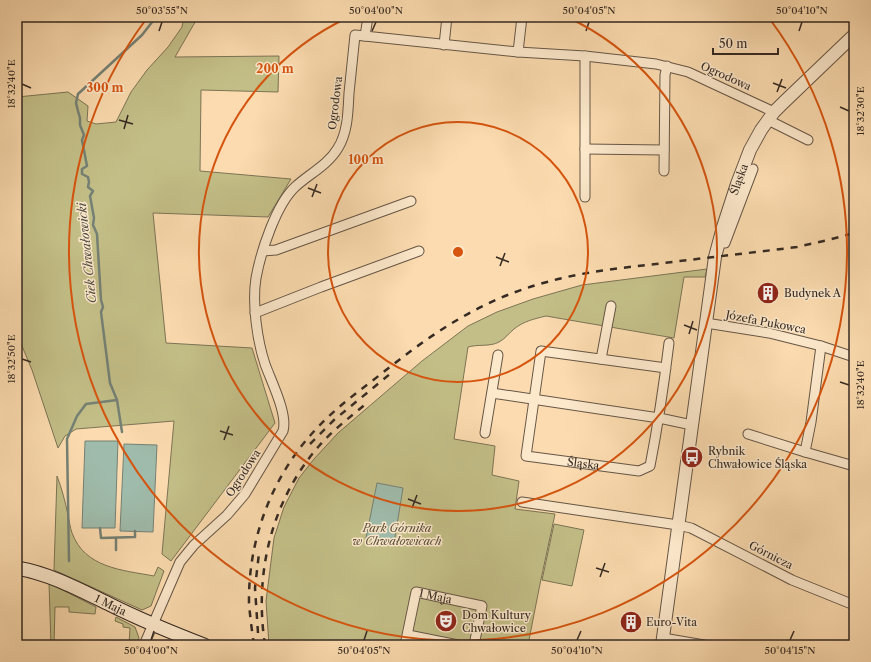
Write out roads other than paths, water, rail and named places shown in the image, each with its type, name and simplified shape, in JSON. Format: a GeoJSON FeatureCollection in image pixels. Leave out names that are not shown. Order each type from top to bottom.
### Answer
{"type":"FeatureCollection","features":[{"type":"Feature","properties":{"kind":"main road","name":"1 Maja"},"geometry":{"type":"LineString","coordinates":[[17,568],[59,580],[153,624],[204,645]]}},
{"type":"Feature","properties":{"kind":"street"},"geometry":{"type":"LineString","coordinates":[[365,36],[368,17]]}},
{"type":"Feature","properties":{"kind":"street"},"geometry":{"type":"LineString","coordinates":[[444,45],[447,17]]}},
{"type":"Feature","properties":{"kind":"street"},"geometry":{"type":"LineString","coordinates":[[518,52],[522,17]]}},
{"type":"Feature","properties":{"kind":"street","name":"Ogrodowa"},"geometry":{"type":"LineString","coordinates":[[144,645],[180,562],[194,545],[227,515],[245,494],[283,431],[284,419],[265,363],[255,313],[255,286],[263,251],[278,212],[287,197],[295,188],[330,159],[340,145],[346,122],[355,35],[518,52],[585,56],[667,66],[699,77],[771,116]]}},
{"type":"Feature","properties":{"kind":"street","name":"Śląska"},"geometry":{"type":"LineString","coordinates":[[704,645],[662,641],[718,242],[727,212],[754,141],[771,116],[854,35]]}},
{"type":"Feature","properties":{"kind":"street"},"geometry":{"type":"LineString","coordinates":[[585,56],[585,197]]}},
{"type":"Feature","properties":{"kind":"street"},"geometry":{"type":"LineString","coordinates":[[664,172],[665,75],[667,66]]}},
{"type":"Feature","properties":{"kind":"street"},"geometry":{"type":"LineString","coordinates":[[771,116],[808,140]]}},
{"type":"Feature","properties":{"kind":"street"},"geometry":{"type":"LineString","coordinates":[[585,149],[664,150]]}},
{"type":"Feature","properties":{"kind":"street","name":"Śląska"},"geometry":{"type":"LineString","coordinates":[[718,242],[725,244],[753,169]]}},
{"type":"Feature","properties":{"kind":"street"},"geometry":{"type":"LineString","coordinates":[[263,251],[276,250],[411,201]]}},
{"type":"Feature","properties":{"kind":"street"},"geometry":{"type":"LineString","coordinates":[[255,313],[419,251]]}},
{"type":"Feature","properties":{"kind":"street"},"geometry":{"type":"LineString","coordinates":[[601,359],[611,306]]}},
{"type":"Feature","properties":{"kind":"street","name":"Józefa Pukowca"},"geometry":{"type":"LineString","coordinates":[[706,323],[769,333],[822,346],[854,358]]}},
{"type":"Feature","properties":{"kind":"street","name":"Śląska"},"geometry":{"type":"LineString","coordinates":[[666,368],[541,351],[526,456],[639,471],[650,466],[659,418],[666,368],[669,343]]}},
{"type":"Feature","properties":{"kind":"street"},"geometry":{"type":"LineString","coordinates":[[805,452],[822,346]]}},
{"type":"Feature","properties":{"kind":"street"},"geometry":{"type":"LineString","coordinates":[[485,433],[498,355]]}},
{"type":"Feature","properties":{"kind":"street"},"geometry":{"type":"LineString","coordinates":[[492,393],[659,418],[692,426]]}},
{"type":"Feature","properties":{"kind":"street"},"geometry":{"type":"LineString","coordinates":[[748,434],[854,466]]}},
{"type":"Feature","properties":{"kind":"street"},"geometry":{"type":"LineString","coordinates":[[522,502],[678,525]]}},
{"type":"Feature","properties":{"kind":"street","name":"Górnicza"},"geometry":{"type":"LineString","coordinates":[[678,525],[691,528],[792,580],[854,605]]}},
{"type":"Feature","properties":{"kind":"street","name":"1 Maja"},"geometry":{"type":"LineString","coordinates":[[405,645],[416,592],[482,606],[474,645]]}},
{"type":"Feature","properties":{"kind":"street"},"geometry":{"type":"LineString","coordinates":[[408,635],[458,645]]}},
{"type":"Feature","properties":{"kind":"waterway","name":"Ciek Chwałowicki"},"geometry":{"type":"LineString","coordinates":[[122,432],[117,400],[110,383],[101,312],[103,307],[101,300],[97,234],[93,225],[94,218],[90,196],[93,191],[88,187],[88,177],[82,174],[82,169],[87,166],[82,140],[84,135],[80,125],[80,118],[76,103],[78,94],[142,35],[156,17]]}},
{"type":"Feature","properties":{"kind":"waterway"},"geometry":{"type":"LineString","coordinates":[[69,561],[67,439],[77,416],[86,404],[117,400]]}},
{"type":"Feature","properties":{"kind":"waterway"},"geometry":{"type":"LineString","coordinates":[[100,528],[101,538],[135,537],[135,531]]}},
{"type":"Feature","properties":{"kind":"waterway"},"geometry":{"type":"LineString","coordinates":[[116,538],[116,550]]}},
{"type":"Feature","properties":{"kind":"railway"},"geometry":{"type":"LineString","coordinates":[[254,645],[249,603],[253,555],[266,508],[276,486],[303,444],[327,418],[353,395],[426,340],[483,306],[525,289],[560,279],[615,269],[797,247],[854,233]]}},
{"type":"Feature","properties":{"kind":"railway"},"geometry":{"type":"LineString","coordinates":[[310,444],[334,420],[390,374]]}},
{"type":"Feature","properties":{"kind":"railway"},"geometry":{"type":"LineString","coordinates":[[265,645],[262,618],[262,592],[270,540],[278,514],[302,467],[324,440],[367,403]]}},
{"type":"Feature","properties":{"kind":"railway"},"geometry":{"type":"LineString","coordinates":[[258,633],[255,588],[259,553]]}},
{"type":"Feature","properties":{"kind":"place","name":"Budynek A"},"geometry":{"type":"Point","coordinates":[768,293]}},
{"type":"Feature","properties":{"kind":"place","name":"Rybnik Chwałowice Śląska"},"geometry":{"type":"Point","coordinates":[692,457]}},
{"type":"Feature","properties":{"kind":"place","name":"Dom Kultury Chwałowice"},"geometry":{"type":"Point","coordinates":[446,621]}},
{"type":"Feature","properties":{"kind":"place","name":"Euro-Vita"},"geometry":{"type":"Point","coordinates":[631,622]}},
{"type":"Feature","properties":{"kind":"park label","name":"Park Górnika w Chwałowicach"},"geometry":{"type":"Point","coordinates":[397,534]}}]}
